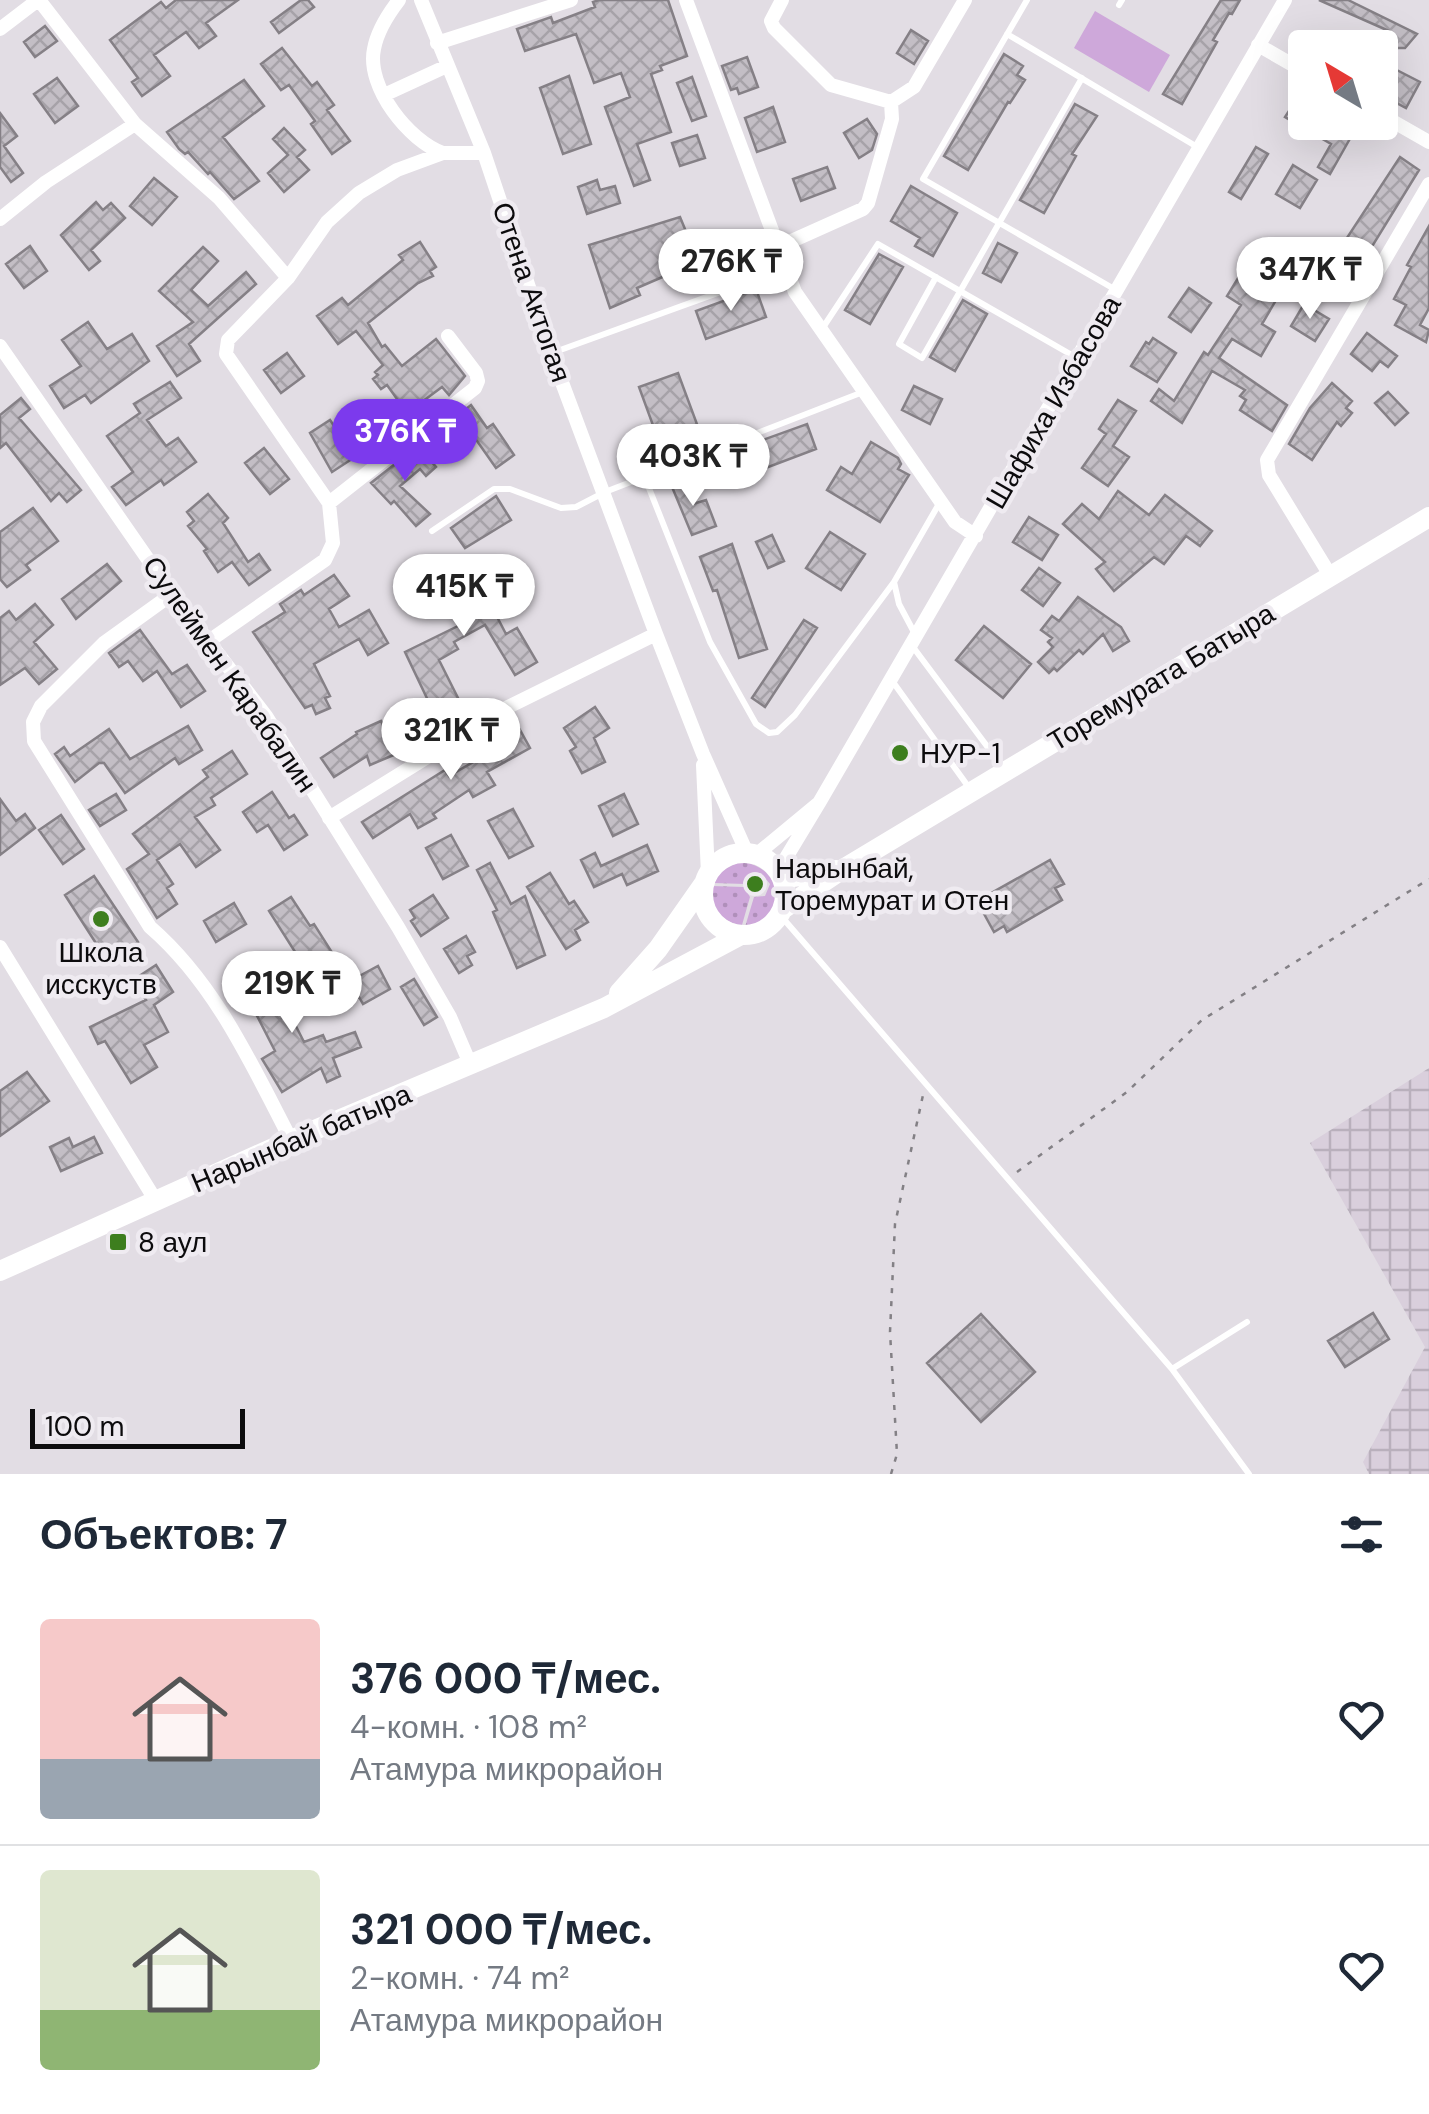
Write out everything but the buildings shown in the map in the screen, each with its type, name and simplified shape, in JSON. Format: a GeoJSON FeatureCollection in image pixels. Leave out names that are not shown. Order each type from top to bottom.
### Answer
{"type":"FeatureCollection","features":[{"type":"Feature","properties":{"kind":"street"},"geometry":{"type":"LineString","coordinates":[[0,28],[38,0],[135,124],[219,198],[288,278]]}},
{"type":"Feature","properties":{"kind":"street"},"geometry":{"type":"LineString","coordinates":[[399,0],[374,48],[373,70],[402,124],[417,140],[443,152]]}},
{"type":"Feature","properties":{"kind":"street","name":"Отена Актогая"},"geometry":{"type":"LineString","coordinates":[[421,0],[484,153],[551,353],[702,754],[751,854]]}},
{"type":"Feature","properties":{"kind":"street"},"geometry":{"type":"LineString","coordinates":[[437,42],[571,0]]}},
{"type":"Feature","properties":{"kind":"street"},"geometry":{"type":"LineString","coordinates":[[686,0],[795,292],[956,522],[976,536]]}},
{"type":"Feature","properties":{"kind":"street"},"geometry":{"type":"LineString","coordinates":[[782,0],[772,21],[774,28],[831,85],[890,102],[914,88],[965,0]]}},
{"type":"Feature","properties":{"kind":"street","name":"Шафиха Избасова"},"geometry":{"type":"LineString","coordinates":[[780,875],[1285,0]]}},
{"type":"Feature","properties":{"kind":"street"},"geometry":{"type":"LineString","coordinates":[[1258,46],[1288,63]]}},
{"type":"Feature","properties":{"kind":"street"},"geometry":{"type":"LineString","coordinates":[[384,94],[447,66]]}},
{"type":"Feature","properties":{"kind":"street"},"geometry":{"type":"LineString","coordinates":[[776,248],[863,209],[868,203],[892,119],[890,102]]}},
{"type":"Feature","properties":{"kind":"street"},"geometry":{"type":"LineString","coordinates":[[0,219],[46,182],[135,124]]}},
{"type":"Feature","properties":{"kind":"street"},"geometry":{"type":"LineString","coordinates":[[1398,124],[1429,142]]}},
{"type":"Feature","properties":{"kind":"street"},"geometry":{"type":"LineString","coordinates":[[209,641],[325,560],[334,544],[329,503],[226,354],[228,340],[288,278],[327,222],[359,193],[398,170],[443,152],[484,153]]}},
{"type":"Feature","properties":{"kind":"street"},"geometry":{"type":"LineString","coordinates":[[1330,575],[1269,475],[1267,460],[1429,184]]}},
{"type":"Feature","properties":{"kind":"street"},"geometry":{"type":"LineString","coordinates":[[329,503],[476,388],[476,374],[448,336]]}},
{"type":"Feature","properties":{"kind":"street","name":"Сулеймен Карабалин"},"geometry":{"type":"LineString","coordinates":[[0,346],[172,594],[266,716],[416,957],[472,1066]]}},
{"type":"Feature","properties":{"kind":"street","name":"Торемурата Батыра"},"geometry":{"type":"LineString","coordinates":[[781,912],[843,870],[1429,516]]}},
{"type":"Feature","properties":{"kind":"street"},"geometry":{"type":"LineString","coordinates":[[172,594],[104,644],[40,706],[33,722],[34,740],[150,927],[177,950],[234,1031],[291,1140]]}},
{"type":"Feature","properties":{"kind":"street"},"geometry":{"type":"LineString","coordinates":[[329,818],[508,707],[656,634]]}},
{"type":"Feature","properties":{"kind":"street","name":"Отена Актогая"},"geometry":{"type":"LineString","coordinates":[[702,754],[707,878]]}},
{"type":"Feature","properties":{"kind":"street"},"geometry":{"type":"LineString","coordinates":[[604,1008],[650,959],[721,860],[751,854],[819,803]]}},
{"type":"Feature","properties":{"kind":"street"},"geometry":{"type":"LineString","coordinates":[[751,854],[780,875],[843,870]]}},
{"type":"Feature","properties":{"kind":"street"},"geometry":{"type":"LineString","coordinates":[[707,878],[704,901],[710,918],[724,930],[742,935],[772,925],[781,912],[785,897],[780,875]]}},
{"type":"Feature","properties":{"kind":"street","name":"Нарынбай батыра"},"geometry":{"type":"LineString","coordinates":[[0,1271],[291,1140],[604,1008],[742,935]]}},
{"type":"Feature","properties":{"kind":"street"},"geometry":{"type":"LineString","coordinates":[[0,948],[156,1202]]}},
{"type":"Feature","properties":{"kind":"lane"},"geometry":{"type":"LineString","coordinates":[[1027,0],[922,179],[1118,290]]}},
{"type":"Feature","properties":{"kind":"lane"},"geometry":{"type":"LineString","coordinates":[[1007,34],[1199,148]]}},
{"type":"Feature","properties":{"kind":"lane"},"geometry":{"type":"LineString","coordinates":[[936,277],[899,344],[922,358],[1082,78]]}},
{"type":"Feature","properties":{"kind":"lane"},"geometry":{"type":"LineString","coordinates":[[822,330],[878,244],[1078,358]]}},
{"type":"Feature","properties":{"kind":"lane"},"geometry":{"type":"LineString","coordinates":[[551,353],[784,269]]}},
{"type":"Feature","properties":{"kind":"lane"},"geometry":{"type":"LineString","coordinates":[[432,532],[494,489],[510,489],[560,508],[576,507],[864,392]]}},
{"type":"Feature","properties":{"kind":"lane"},"geometry":{"type":"LineString","coordinates":[[645,478],[710,642],[756,724],[769,733],[777,732],[795,715],[894,582],[941,501]]}},
{"type":"Feature","properties":{"kind":"lane"},"geometry":{"type":"LineString","coordinates":[[894,582],[914,642],[1006,771]]}},
{"type":"Feature","properties":{"kind":"lane"},"geometry":{"type":"LineString","coordinates":[[892,680],[972,792]]}},
{"type":"Feature","properties":{"kind":"lane"},"geometry":{"type":"LineString","coordinates":[[781,912],[1172,1369],[1249,1474]]}},
{"type":"Feature","properties":{"kind":"lane"},"geometry":{"type":"LineString","coordinates":[[1172,1369],[1247,1322]]}},
{"type":"Feature","properties":{"kind":"path"},"geometry":{"type":"LineString","coordinates":[[1008,1179],[1127,1092],[1202,1020],[1429,879]]}},
{"type":"Feature","properties":{"kind":"path"},"geometry":{"type":"LineString","coordinates":[[891,1474],[897,1454],[890,1332],[895,1224],[926,1084]]}},
{"type":"Feature","properties":{"kind":"shaded area"},"geometry":{"type":"Polygon","coordinates":[[[1095,11],[1170,55],[1149,92],[1074,48],[1095,11]]]}},
{"type":"Feature","properties":{"kind":"shaded area"},"geometry":{"type":"Polygon","coordinates":[[[739,862],[766,872],[776,893],[769,915],[745,927],[754,897],[765,896],[770,884],[761,873],[748,874],[745,884],[713,883],[719,872],[739,862]]]}},
{"type":"Feature","properties":{"kind":"shaded area"},"geometry":{"type":"Polygon","coordinates":[[[712,886],[744,887],[750,897],[742,925],[718,913],[712,886]]]}},
{"type":"Feature","properties":{"kind":"shaded area"},"geometry":{"type":"Polygon","coordinates":[[[1429,1068],[1429,1474],[1369,1474],[1363,1462],[1425,1347],[1310,1143],[1429,1068]]]}},
{"type":"Feature","properties":{"kind":"place","name":"НУР-1"},"geometry":{"type":"Point","coordinates":[900,753]}},
{"type":"Feature","properties":{"kind":"place","name":"Нарынбай, Торемурат и Отен"},"geometry":{"type":"Point","coordinates":[755,884]}},
{"type":"Feature","properties":{"kind":"place","name":"Школа исскуств"},"geometry":{"type":"Point","coordinates":[101,919]}},
{"type":"Feature","properties":{"kind":"place","name":"8 аул"},"geometry":{"type":"Point","coordinates":[118,1242]}}]}
